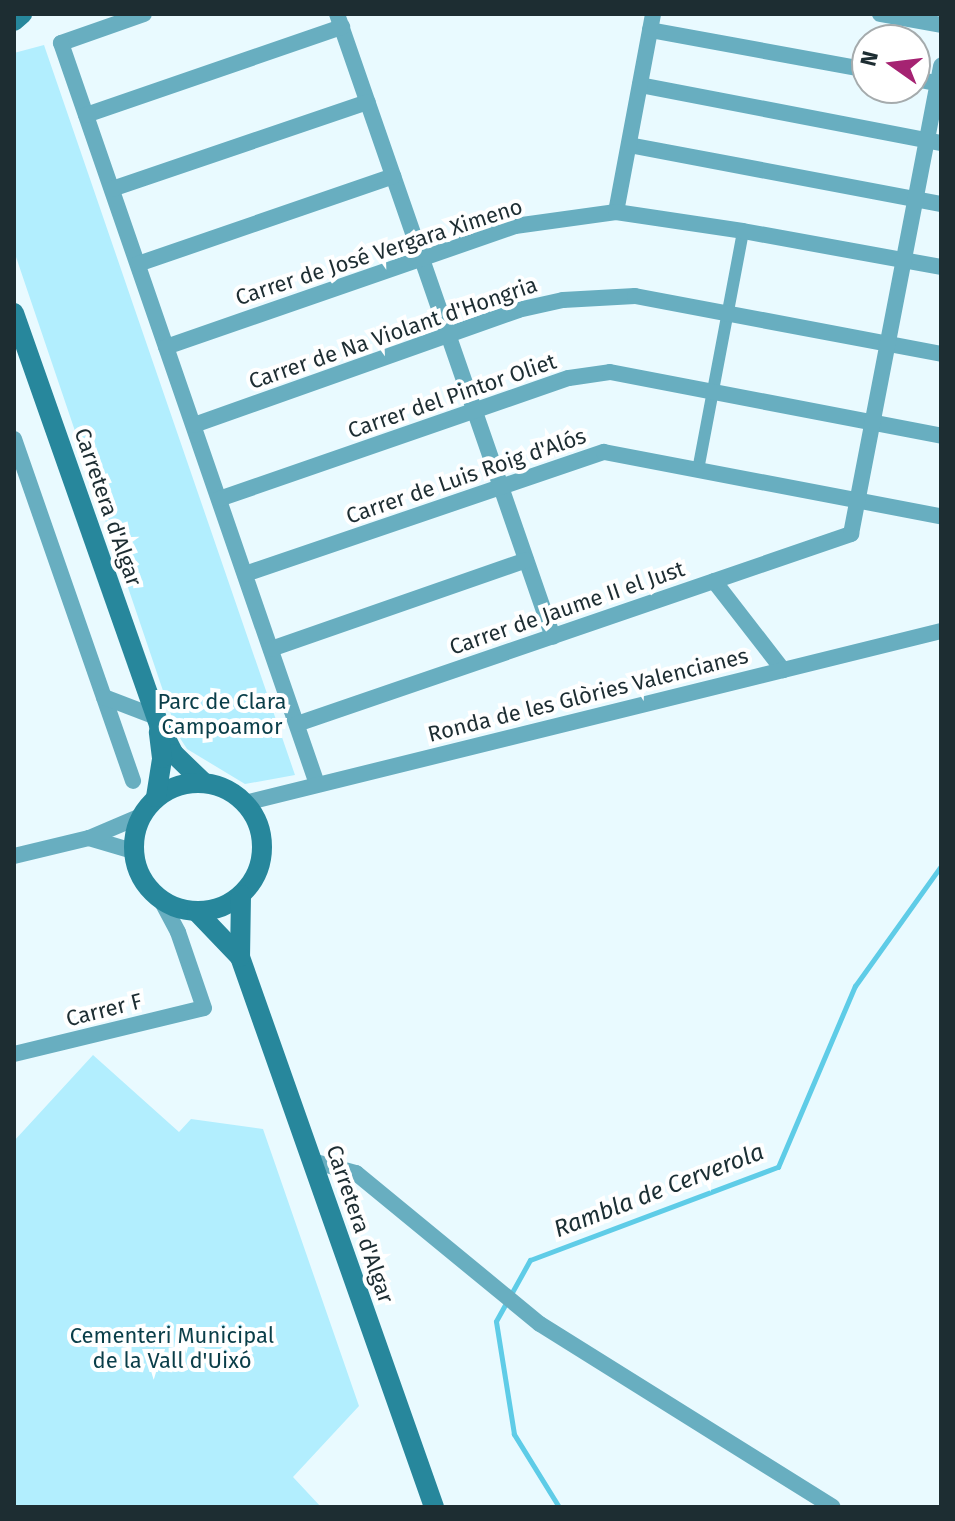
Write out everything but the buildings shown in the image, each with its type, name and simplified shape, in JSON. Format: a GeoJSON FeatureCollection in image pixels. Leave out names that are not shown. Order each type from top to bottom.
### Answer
{"type":"FeatureCollection","features":[{"type":"Feature","properties":{"kind":"main road"},"geometry":{"type":"LineString","coordinates":[[14,21],[22,14]]}},
{"type":"Feature","properties":{"kind":"main road","name":"Carretera d'Algar"},"geometry":{"type":"LineString","coordinates":[[14,313],[157,721],[174,754],[203,782]]}},
{"type":"Feature","properties":{"kind":"main road","name":"Carretera d'Algar"},"geometry":{"type":"LineString","coordinates":[[156,797],[162,758],[157,721]]}},
{"type":"Feature","properties":{"kind":"main road"},"geometry":{"type":"LineString","coordinates":[[203,782],[233,792],[245,803],[257,820],[262,840],[261,860],[254,879],[241,895],[220,907],[197,912],[162,902],[137,871],[133,851],[141,816],[156,797],[170,788],[203,782]]}},
{"type":"Feature","properties":{"kind":"main road","name":"Carretera d'Algar"},"geometry":{"type":"LineString","coordinates":[[241,895],[240,957],[434,1507]]}},
{"type":"Feature","properties":{"kind":"main road","name":"Carretera d'Algar"},"geometry":{"type":"LineString","coordinates":[[197,912],[240,957]]}},
{"type":"Feature","properties":{"kind":"street"},"geometry":{"type":"LineString","coordinates":[[144,14],[61,43],[317,784]]}},
{"type":"Feature","properties":{"kind":"street"},"geometry":{"type":"LineString","coordinates":[[880,14],[941,25]]}},
{"type":"Feature","properties":{"kind":"street"},"geometry":{"type":"LineString","coordinates":[[86,115],[339,20],[553,637]]}},
{"type":"Feature","properties":{"kind":"street"},"geometry":{"type":"LineString","coordinates":[[616,212],[652,22],[851,66]]}},
{"type":"Feature","properties":{"kind":"street"},"geometry":{"type":"LineString","coordinates":[[857,500],[915,199],[934,142],[940,78]]}},
{"type":"Feature","properties":{"kind":"street"},"geometry":{"type":"LineString","coordinates":[[640,85],[934,142]]}},
{"type":"Feature","properties":{"kind":"street"},"geometry":{"type":"LineString","coordinates":[[112,189],[368,102]]}},
{"type":"Feature","properties":{"kind":"street"},"geometry":{"type":"LineString","coordinates":[[629,145],[941,204]]}},
{"type":"Feature","properties":{"kind":"street"},"geometry":{"type":"LineString","coordinates":[[138,264],[393,176]]}},
{"type":"Feature","properties":{"kind":"street","name":"Carrer de José Vergara Ximeno"},"geometry":{"type":"LineString","coordinates":[[166,347],[515,226],[616,212],[743,231],[941,267]]}},
{"type":"Feature","properties":{"kind":"street"},"geometry":{"type":"LineString","coordinates":[[698,470],[743,231]]}},
{"type":"Feature","properties":{"kind":"street","name":"Carrer de Na Violant d'Hongria"},"geometry":{"type":"LineString","coordinates":[[194,425],[518,310],[563,300],[635,296],[941,354]]}},
{"type":"Feature","properties":{"kind":"street","name":"Carrer del Pintor Oliet"},"geometry":{"type":"LineString","coordinates":[[219,499],[569,378],[610,372],[941,436]]}},
{"type":"Feature","properties":{"kind":"street"},"geometry":{"type":"LineString","coordinates":[[14,439],[133,781]]}},
{"type":"Feature","properties":{"kind":"street","name":"Carrer de Luis Roig d'Alós"},"geometry":{"type":"LineString","coordinates":[[245,574],[604,452],[941,516]]}},
{"type":"Feature","properties":{"kind":"street","name":"Carrer de Jaume II el Just"},"geometry":{"type":"LineString","coordinates":[[297,724],[851,534],[857,500]]}},
{"type":"Feature","properties":{"kind":"street"},"geometry":{"type":"LineString","coordinates":[[271,649],[526,560]]}},
{"type":"Feature","properties":{"kind":"street"},"geometry":{"type":"LineString","coordinates":[[714,581],[783,670]]}},
{"type":"Feature","properties":{"kind":"street","name":"Ronda de les Glòries Valencianes"},"geometry":{"type":"LineString","coordinates":[[245,803],[941,631]]}},
{"type":"Feature","properties":{"kind":"street"},"geometry":{"type":"LineString","coordinates":[[104,697],[157,721]]}},
{"type":"Feature","properties":{"kind":"street"},"geometry":{"type":"LineString","coordinates":[[14,856],[89,838],[141,816]]}},
{"type":"Feature","properties":{"kind":"street"},"geometry":{"type":"LineString","coordinates":[[89,838],[133,851]]}},
{"type":"Feature","properties":{"kind":"street","name":"Carrer F"},"geometry":{"type":"LineString","coordinates":[[14,1054],[204,1008],[178,932],[162,902]]}},
{"type":"Feature","properties":{"kind":"street"},"geometry":{"type":"LineString","coordinates":[[312,1161],[356,1173],[540,1324],[833,1507]]}},
{"type":"Feature","properties":{"kind":"green space","name":"Parc de Clara Campoamor"},"geometry":{"type":"Polygon","coordinates":[[[44,45],[295,775],[245,784],[187,749],[178,735],[14,251],[14,53],[44,45]]]}},
{"type":"Feature","properties":{"kind":"green space","name":"Cementeri Municipal de la Vall d'Uixó"},"geometry":{"type":"Polygon","coordinates":[[[93,1055],[179,1132],[191,1119],[263,1129],[359,1406],[293,1477],[321,1507],[14,1507],[14,1141],[93,1055]]]}},
{"type":"Feature","properties":{"kind":"waterway","name":"Rambla de Cerverola"},"geometry":{"type":"LineString","coordinates":[[559,1507],[514,1434],[496,1321],[530,1260],[778,1167],[855,986],[941,866]]}}]}
